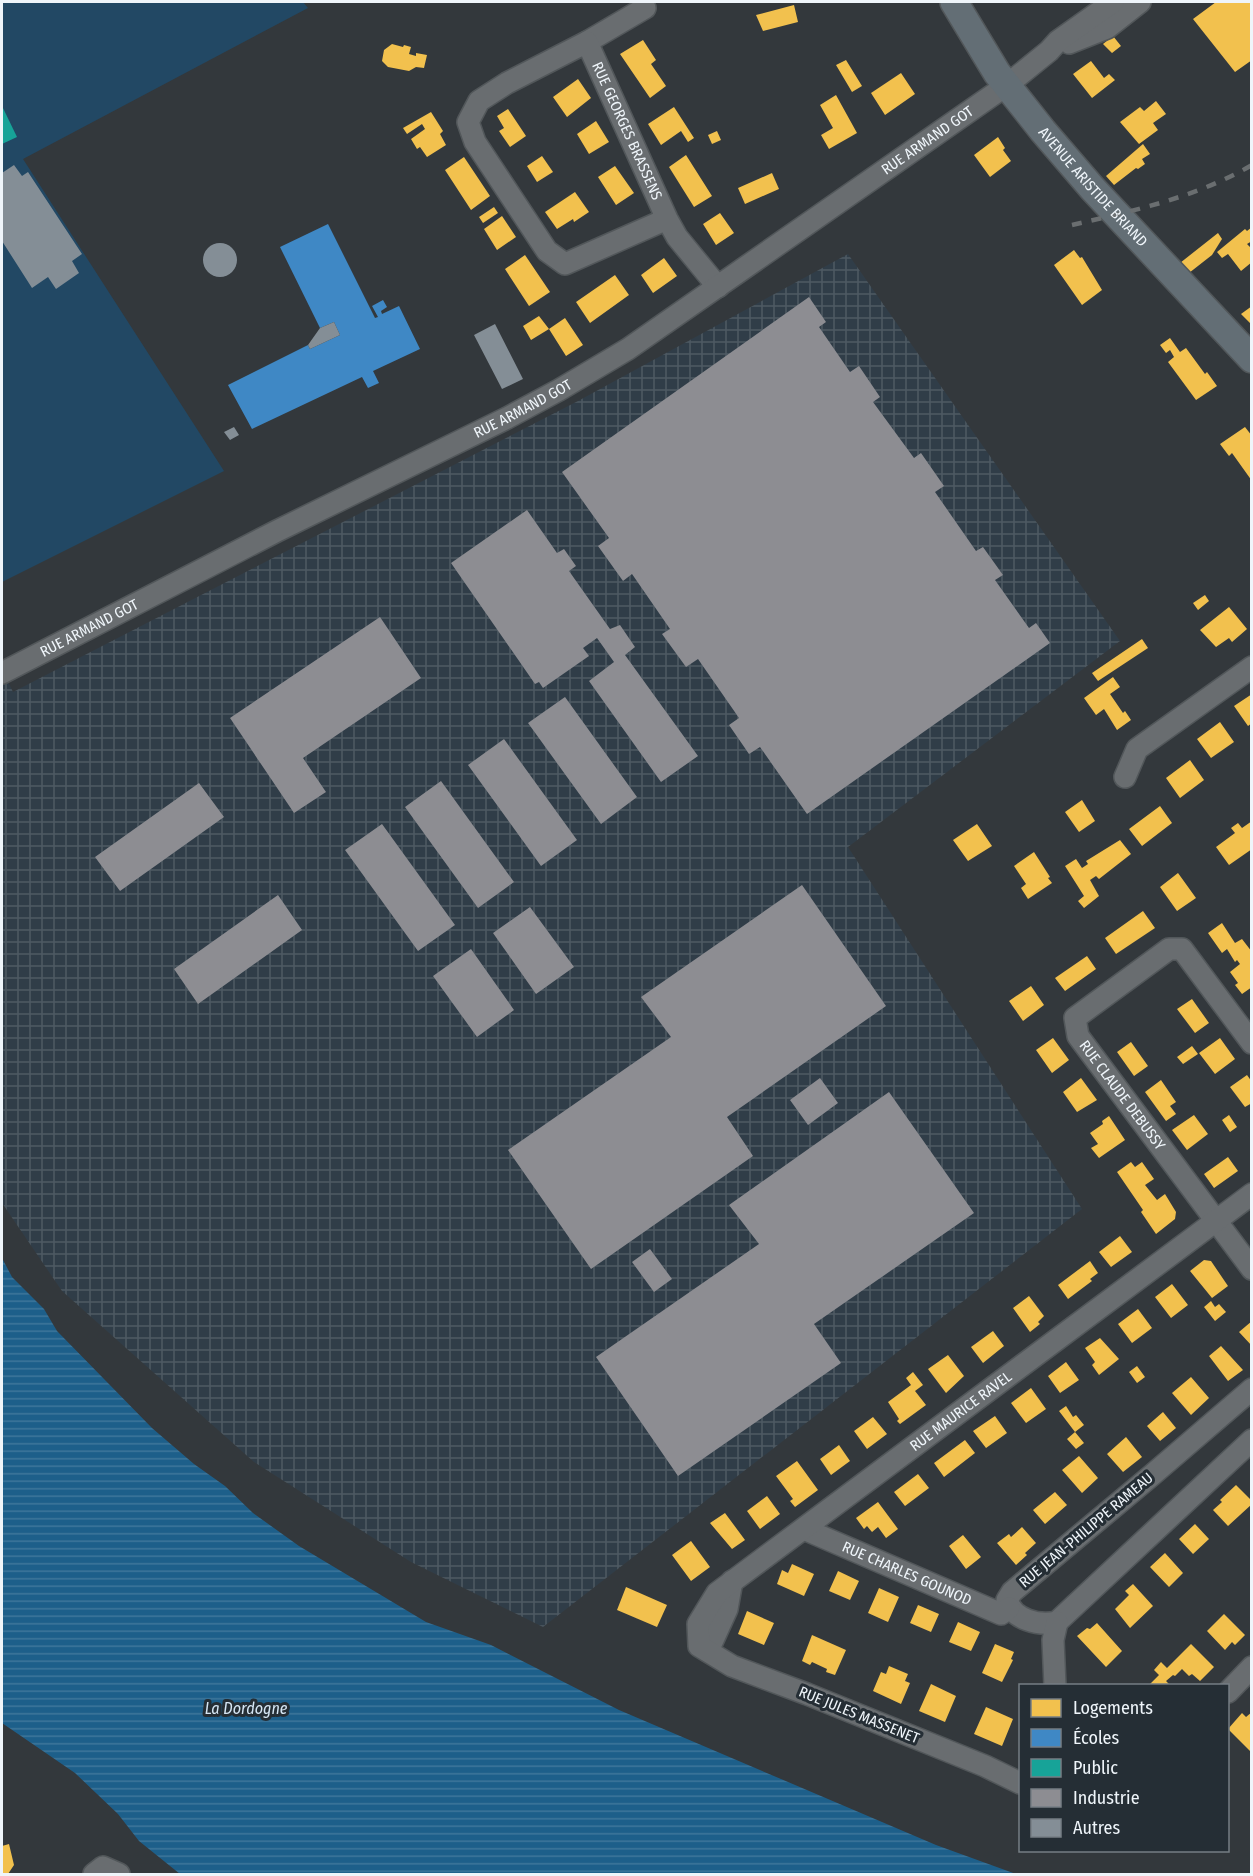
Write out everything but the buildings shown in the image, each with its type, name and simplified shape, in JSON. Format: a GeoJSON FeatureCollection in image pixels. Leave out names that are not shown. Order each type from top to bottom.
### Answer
{"type":"FeatureCollection","features":[{"type":"Feature","properties":{"kind":"main road","name":"AVENUE ARISTIDE BRIAND"},"geometry":{"type":"LineString","coordinates":[[954,2],[997,73],[1042,131],[1251,359]]}},
{"type":"Feature","properties":{"kind":"street","name":"RUE ARMAND GOT"},"geometry":{"type":"LineString","coordinates":[[2,673],[538,401],[628,349],[1007,85],[1058,41],[1113,2]]}},
{"type":"Feature","properties":{"kind":"street"},"geometry":{"type":"LineString","coordinates":[[1049,51],[1107,28],[1140,2]]}},
{"type":"Feature","properties":{"kind":"street","name":"RUE GEORGES BRASSENS"},"geometry":{"type":"LineString","coordinates":[[645,8],[507,83],[479,101],[468,122],[475,142],[548,251],[565,264],[667,219]]}},
{"type":"Feature","properties":{"kind":"street","name":"RUE GEORGES BRASSENS"},"geometry":{"type":"LineString","coordinates":[[586,42],[667,219],[677,237],[718,287]]}},
{"type":"Feature","properties":{"kind":"street"},"geometry":{"type":"LineString","coordinates":[[1125,777],[1137,749],[1251,667]]}},
{"type":"Feature","properties":{"kind":"street","name":"RUE CLAUDE DEBUSSY"},"geometry":{"type":"LineString","coordinates":[[1215,1222],[1078,1036],[1075,1018],[1169,949],[1182,949],[1251,1043]]}},
{"type":"Feature","properties":{"kind":"street","name":"RUE MAURICE RAVEL"},"geometry":{"type":"LineString","coordinates":[[703,1648],[698,1624],[717,1593],[1251,1194]]}},
{"type":"Feature","properties":{"kind":"street"},"geometry":{"type":"LineString","coordinates":[[1215,1222],[1251,1269]]}},
{"type":"Feature","properties":{"kind":"street","name":"RUE JEAN-PHILIPPE RAMEAU"},"geometry":{"type":"LineString","coordinates":[[1010,1608],[1007,1600],[1012,1592],[1251,1389]]}},
{"type":"Feature","properties":{"kind":"street"},"geometry":{"type":"LineString","coordinates":[[1010,1608],[1018,1616],[1037,1623],[1044,1625],[1056,1622],[1251,1440]]}},
{"type":"Feature","properties":{"kind":"street","name":"RUE CHARLES GOUNOD"},"geometry":{"type":"LineString","coordinates":[[804,1529],[1001,1614],[1010,1608]]}},
{"type":"Feature","properties":{"kind":"street"},"geometry":{"type":"LineString","coordinates":[[1055,1684],[1053,1640],[1056,1622]]}},
{"type":"Feature","properties":{"kind":"street","name":"RUE JULES MASSENET"},"geometry":{"type":"LineString","coordinates":[[703,1648],[732,1666],[986,1766],[1019,1782]]}},
{"type":"Feature","properties":{"kind":"street"},"geometry":{"type":"LineString","coordinates":[[1229,1690],[1251,1667]]}},
{"type":"Feature","properties":{"kind":"shaded area"},"geometry":{"type":"Polygon","coordinates":[[[2,2],[303,2],[308,8],[23,159],[224,471],[2,582],[2,2]]]}},
{"type":"Feature","properties":{"kind":"shaded area"},"geometry":{"type":"Polygon","coordinates":[[[848,254],[1120,641],[848,847],[1082,1209],[543,1627],[411,1562],[254,1462],[62,1291],[2,1203],[2,669],[13,692],[578,401],[848,254]]]}},
{"type":"Feature","properties":{"kind":"water","name":"La Dordogne"},"geometry":{"type":"Polygon","coordinates":[[[2,1258],[12,1277],[44,1309],[57,1331],[152,1428],[194,1464],[225,1486],[253,1513],[299,1546],[426,1622],[491,1645],[619,1710],[936,1845],[1016,1874],[180,1874],[139,1841],[118,1814],[75,1773],[2,1723],[2,1258]]]}},
{"type":"Feature","properties":{"kind":"railway"},"geometry":{"type":"LineString","coordinates":[[1072,225],[1187,194],[1252,165]]}}]}
